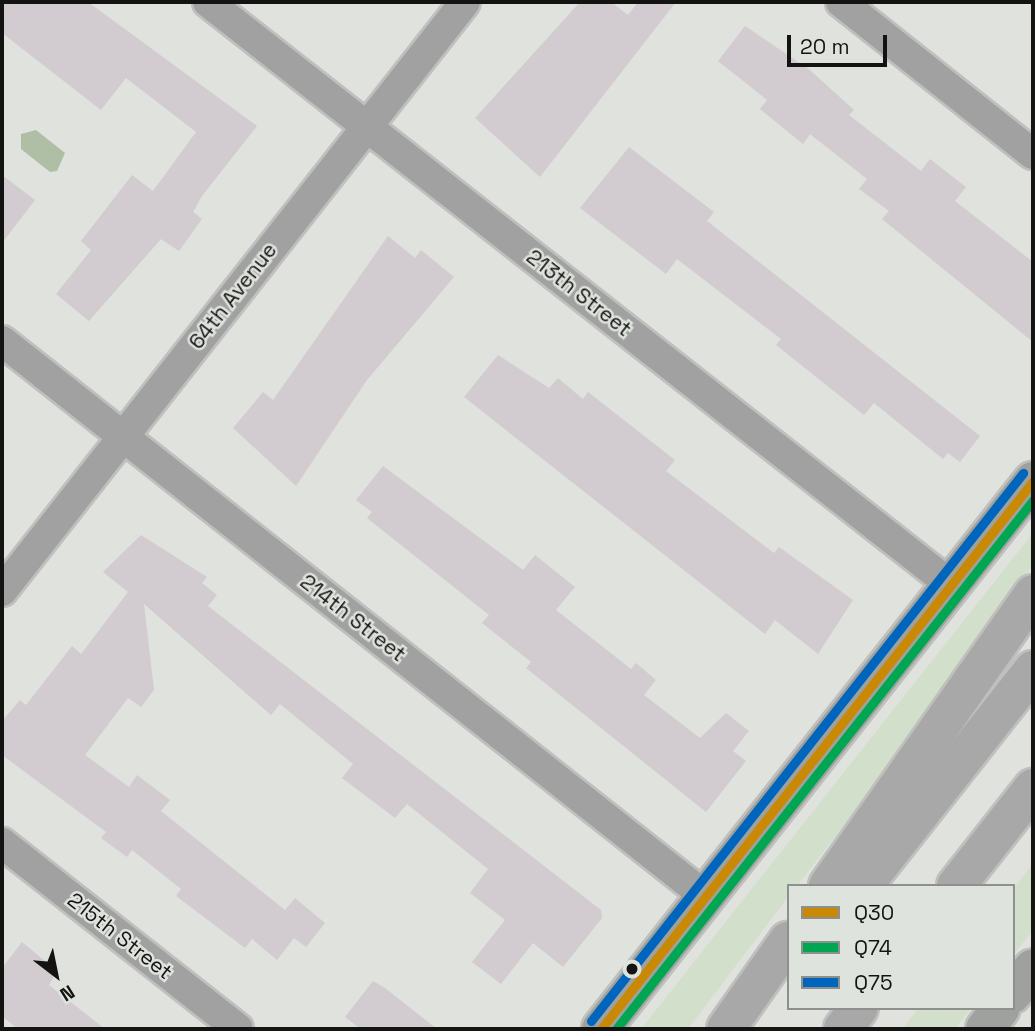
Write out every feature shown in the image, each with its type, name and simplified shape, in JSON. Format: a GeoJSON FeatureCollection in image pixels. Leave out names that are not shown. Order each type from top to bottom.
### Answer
{"type":"FeatureCollection","features":[{"type":"Feature","properties":{"kind":"highway"},"geometry":{"type":"LineString","coordinates":[[829,884],[1033,594]]}},
{"type":"Feature","properties":{"kind":"highway"},"geometry":{"type":"LineString","coordinates":[[865,884],[1033,670]]}},
{"type":"Feature","properties":{"kind":"highway"},"geometry":{"type":"LineString","coordinates":[[958,884],[1033,788]]}},
{"type":"Feature","properties":{"kind":"highway"},"geometry":{"type":"LineString","coordinates":[[1001,828],[1033,794]]}},
{"type":"Feature","properties":{"kind":"highway"},"geometry":{"type":"LineString","coordinates":[[726,1029],[786,945]]}},
{"type":"Feature","properties":{"kind":"highway"},"geometry":{"type":"LineString","coordinates":[[750,1029],[786,983]]}},
{"type":"Feature","properties":{"kind":"highway"},"geometry":{"type":"LineString","coordinates":[[843,1029],[857,1010]]}},
{"type":"Feature","properties":{"kind":"main road"},"geometry":{"type":"LineString","coordinates":[[601,1029],[1033,481]]}},
{"type":"Feature","properties":{"kind":"main road"},"geometry":{"type":"LineString","coordinates":[[1014,992],[1033,968]]}},
{"type":"Feature","properties":{"kind":"main road"},"geometry":{"type":"LineString","coordinates":[[985,1029],[999,1010]]}},
{"type":"Feature","properties":{"kind":"street","name":"213th Street"},"geometry":{"type":"LineString","coordinates":[[208,2],[951,585]]}},
{"type":"Feature","properties":{"kind":"street","name":"64th Avenue"},"geometry":{"type":"LineString","coordinates":[[2,591],[465,2]]}},
{"type":"Feature","properties":{"kind":"street"},"geometry":{"type":"LineString","coordinates":[[841,2],[1033,154]]}},
{"type":"Feature","properties":{"kind":"street","name":"214th Street"},"geometry":{"type":"LineString","coordinates":[[2,341],[705,896]]}},
{"type":"Feature","properties":{"kind":"street","name":"215th Street"},"geometry":{"type":"LineString","coordinates":[[2,843],[238,1029]]}},
{"type":"Feature","properties":{"kind":"shaded area"},"geometry":{"type":"Polygon","coordinates":[[[36,130],[65,153],[57,171],[50,172],[21,149],[21,134],[36,130]]]}},
{"type":"Feature","properties":{"kind":"shaded area"},"geometry":{"type":"Polygon","coordinates":[[[1033,533],[1033,564],[942,700],[799,884],[786,884],[786,900],[688,1029],[641,1029],[1033,533]]]}},
{"type":"Feature","properties":{"kind":"shaded area"},"geometry":{"type":"Polygon","coordinates":[[[1033,863],[1033,930],[1014,954],[1014,888],[1033,863]]]}},
{"type":"Feature","properties":{"kind":"shaded area"},"geometry":{"type":"Polygon","coordinates":[[[917,1010],[970,1010],[955,1029],[902,1029],[917,1010]]]}},
{"type":"Feature","properties":{"kind":"building"},"geometry":{"type":"Polygon","coordinates":[[[2,2],[88,2],[257,126],[202,196],[193,212],[202,219],[179,251],[161,239],[89,321],[56,294],[91,250],[81,241],[132,175],[153,191],[196,132],[126,78],[101,110],[2,33],[2,2]]]}},
{"type":"Feature","properties":{"kind":"building"},"geometry":{"type":"Polygon","coordinates":[[[580,2],[611,2],[628,15],[638,2],[676,2],[540,177],[475,118],[580,2]]]}},
{"type":"Feature","properties":{"kind":"building"},"geometry":{"type":"Polygon","coordinates":[[[745,26],[810,70],[854,110],[849,115],[921,171],[930,159],[966,187],[955,201],[1033,262],[1033,342],[882,219],[889,211],[859,189],[867,179],[810,134],[803,144],[760,109],[767,100],[718,61],[745,26]]]}},
{"type":"Feature","properties":{"kind":"building"},"geometry":{"type":"Polygon","coordinates":[[[629,147],[714,212],[707,221],[980,436],[960,462],[948,453],[943,459],[874,403],[864,415],[776,345],[781,339],[677,259],[666,274],[580,208],[629,147]]]}},
{"type":"Feature","properties":{"kind":"building"},"geometry":{"type":"Polygon","coordinates":[[[2,175],[35,200],[2,243],[2,175]]]}},
{"type":"Feature","properties":{"kind":"building"},"geometry":{"type":"Polygon","coordinates":[[[388,236],[415,258],[421,250],[454,277],[367,380],[296,486],[233,428],[263,392],[273,400],[388,236]]]}},
{"type":"Feature","properties":{"kind":"building"},"geometry":{"type":"Polygon","coordinates":[[[498,355],[549,388],[558,378],[583,399],[588,392],[675,460],[666,471],[774,553],[779,547],[853,600],[818,654],[775,620],[765,634],[464,397],[498,355]]]}},
{"type":"Feature","properties":{"kind":"building"},"geometry":{"type":"Polygon","coordinates":[[[383,466],[523,570],[535,555],[575,587],[556,610],[631,669],[636,663],[656,680],[644,695],[700,738],[726,713],[749,731],[733,751],[746,761],[706,812],[526,668],[531,662],[482,623],[489,615],[367,518],[372,512],[356,500],[383,466]]]}},
{"type":"Feature","properties":{"kind":"building"},"geometry":{"type":"Polygon","coordinates":[[[141,535],[207,577],[202,583],[217,595],[208,606],[601,910],[602,918],[563,967],[533,943],[501,984],[472,962],[505,920],[470,893],[488,869],[407,804],[395,818],[342,778],[353,764],[280,704],[271,715],[144,604],[154,690],[141,707],[128,698],[85,755],[129,787],[137,775],[170,800],[161,811],[285,910],[295,898],[325,923],[306,947],[294,938],[277,960],[252,939],[245,948],[176,896],[181,889],[132,850],[127,857],[101,838],[106,832],[2,755],[2,721],[20,700],[26,705],[72,646],[81,654],[128,592],[103,572],[141,535]]]}},
{"type":"Feature","properties":{"kind":"building"},"geometry":{"type":"Polygon","coordinates":[[[22,942],[57,971],[49,985],[105,1029],[18,1029],[2,1016],[2,968],[22,942]]]}},
{"type":"Feature","properties":{"kind":"building"},"geometry":{"type":"Polygon","coordinates":[[[373,981],[437,1029],[361,1029],[345,1017],[373,981]]]}},
{"type":"Feature","properties":{"kind":"transit line","name":"Q75"},"geometry":{"type":"LineString","coordinates":[[591,1021],[1023,473]]}},
{"type":"Feature","properties":{"kind":"transit line","name":"Q30"},"geometry":{"type":"LineString","coordinates":[[601,1029],[1033,481]]}},
{"type":"Feature","properties":{"kind":"transit line","name":"Q74"},"geometry":{"type":"LineString","coordinates":[[616,1029],[1033,500]]}}]}
